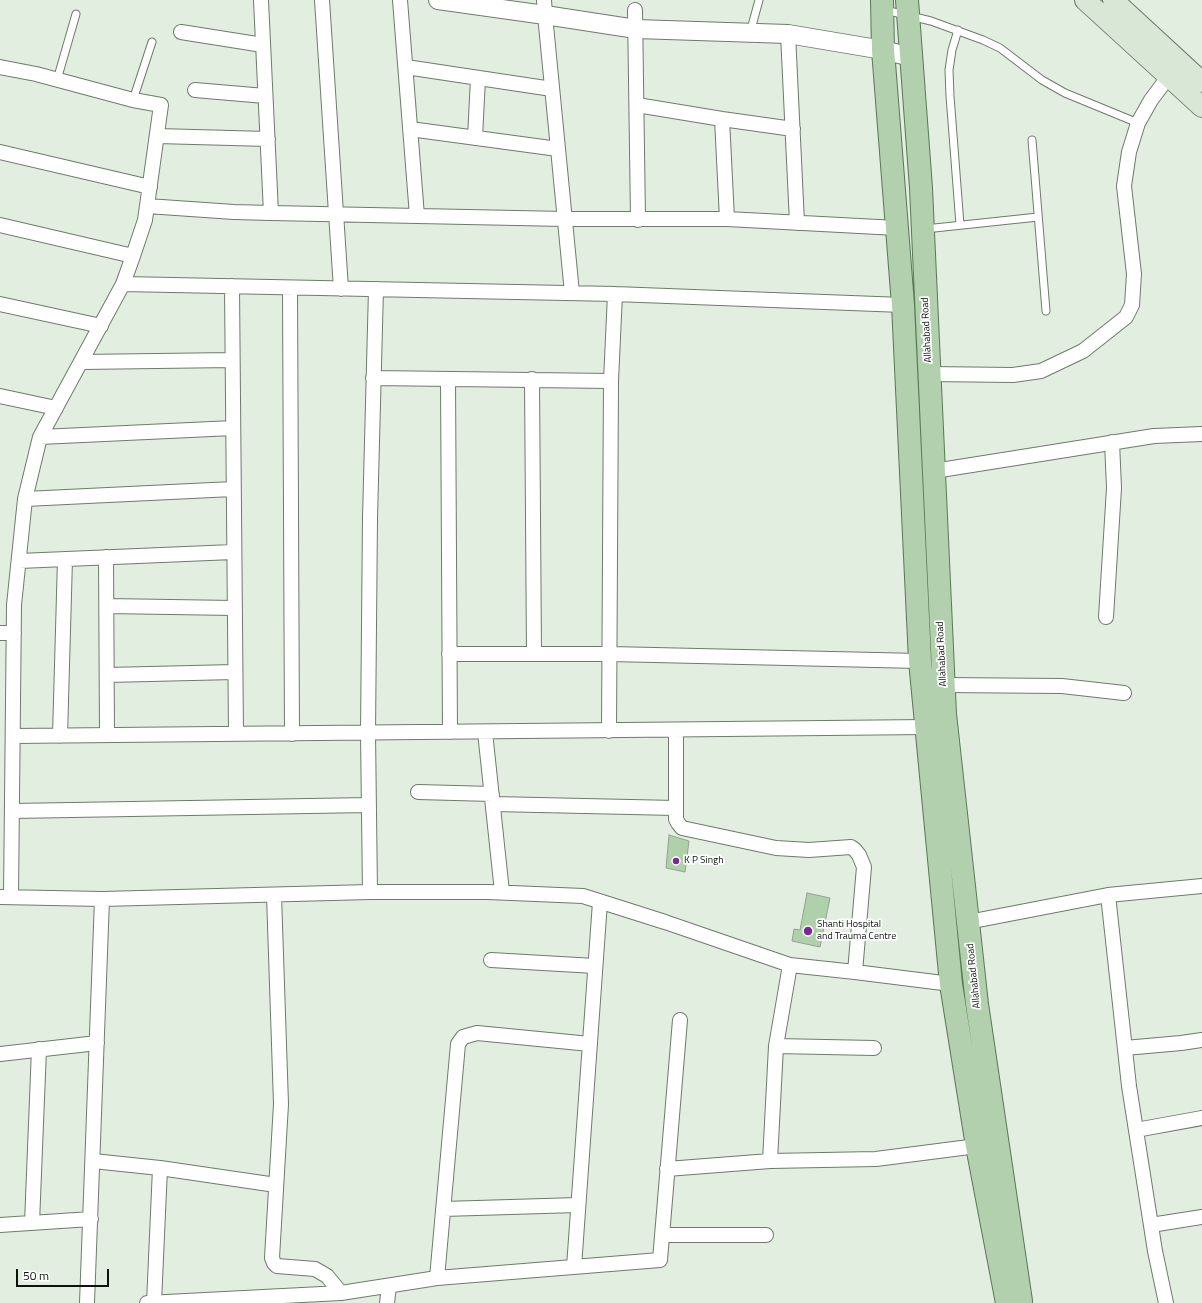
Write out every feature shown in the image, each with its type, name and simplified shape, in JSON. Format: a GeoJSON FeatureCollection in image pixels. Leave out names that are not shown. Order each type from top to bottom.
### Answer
{"type":"FeatureCollection","features":[{"type":"Feature","properties":{"kind":"main road"},"geometry":{"type":"LineString","coordinates":[[1113,0],[1156,52],[1169,76],[1202,107]]}},
{"type":"Feature","properties":{"kind":"main road"},"geometry":{"type":"LineString","coordinates":[[1089,1],[1156,52],[1202,82]]}},
{"type":"Feature","properties":{"kind":"main road"},"geometry":{"type":"LineString","coordinates":[[882,5],[883,50],[904,305],[920,661],[951,984],[977,1146],[1007,1303]]}},
{"type":"Feature","properties":{"kind":"main road","name":"Allahabad Road"},"geometry":{"type":"LineString","coordinates":[[908,7],[923,230],[945,714],[978,1012],[1021,1303]]}},
{"type":"Feature","properties":{"kind":"street"},"geometry":{"type":"LineString","coordinates":[[261,0],[271,212]]}},
{"type":"Feature","properties":{"kind":"street"},"geometry":{"type":"LineString","coordinates":[[322,0],[341,289]]}},
{"type":"Feature","properties":{"kind":"street"},"geometry":{"type":"LineString","coordinates":[[400,0],[417,216]]}},
{"type":"Feature","properties":{"kind":"street"},"geometry":{"type":"LineString","coordinates":[[438,0],[544,7],[636,29],[788,34],[883,50],[911,57]]}},
{"type":"Feature","properties":{"kind":"street"},"geometry":{"type":"LineString","coordinates":[[544,7],[572,294]]}},
{"type":"Feature","properties":{"kind":"street"},"geometry":{"type":"LineString","coordinates":[[635,10],[638,220]]}},
{"type":"Feature","properties":{"kind":"street"},"geometry":{"type":"LineString","coordinates":[[182,32],[263,45]]}},
{"type":"Feature","properties":{"kind":"street"},"geometry":{"type":"LineString","coordinates":[[788,34],[797,223]]}},
{"type":"Feature","properties":{"kind":"street"},"geometry":{"type":"LineString","coordinates":[[0,67],[36,74],[133,100],[161,105],[145,220],[133,256],[123,284],[40,437],[25,499],[14,605],[7,633],[13,736],[12,811],[6,897],[102,900],[370,892],[502,892],[583,896],[665,922],[790,965],[951,984]]}},
{"type":"Feature","properties":{"kind":"street"},"geometry":{"type":"LineString","coordinates":[[406,67],[552,90]]}},
{"type":"Feature","properties":{"kind":"street"},"geometry":{"type":"LineString","coordinates":[[929,374],[1013,375],[1041,371],[1083,351],[1126,317],[1132,305],[1134,274],[1124,186],[1129,152],[1138,123],[1151,100],[1169,76]]}},
{"type":"Feature","properties":{"kind":"street"},"geometry":{"type":"LineString","coordinates":[[475,138],[478,78]]}},
{"type":"Feature","properties":{"kind":"street"},"geometry":{"type":"LineString","coordinates":[[195,90],[266,96]]}},
{"type":"Feature","properties":{"kind":"street"},"geometry":{"type":"LineString","coordinates":[[637,105],[793,129]]}},
{"type":"Feature","properties":{"kind":"street"},"geometry":{"type":"LineString","coordinates":[[722,119],[727,219]]}},
{"type":"Feature","properties":{"kind":"street"},"geometry":{"type":"LineString","coordinates":[[410,129],[558,149]]}},
{"type":"Feature","properties":{"kind":"street"},"geometry":{"type":"LineString","coordinates":[[156,136],[268,139]]}},
{"type":"Feature","properties":{"kind":"street"},"geometry":{"type":"LineString","coordinates":[[0,152],[150,187]]}},
{"type":"Feature","properties":{"kind":"street"},"geometry":{"type":"LineString","coordinates":[[147,206],[234,212],[565,219],[727,219],[897,228]]}},
{"type":"Feature","properties":{"kind":"street"},"geometry":{"type":"LineString","coordinates":[[0,225],[133,256]]}},
{"type":"Feature","properties":{"kind":"street"},"geometry":{"type":"LineString","coordinates":[[123,284],[615,294],[904,305]]}},
{"type":"Feature","properties":{"kind":"street"},"geometry":{"type":"LineString","coordinates":[[232,286],[236,734]]}},
{"type":"Feature","properties":{"kind":"street"},"geometry":{"type":"LineString","coordinates":[[290,288],[292,734]]}},
{"type":"Feature","properties":{"kind":"street"},"geometry":{"type":"LineString","coordinates":[[370,892],[368,733],[370,518],[376,290]]}},
{"type":"Feature","properties":{"kind":"street"},"geometry":{"type":"LineString","coordinates":[[610,731],[611,380],[615,294]]}},
{"type":"Feature","properties":{"kind":"street"},"geometry":{"type":"LineString","coordinates":[[0,304],[100,326]]}},
{"type":"Feature","properties":{"kind":"street"},"geometry":{"type":"LineString","coordinates":[[81,362],[232,360]]}},
{"type":"Feature","properties":{"kind":"street"},"geometry":{"type":"LineString","coordinates":[[373,378],[611,380]]}},
{"type":"Feature","properties":{"kind":"street"},"geometry":{"type":"LineString","coordinates":[[448,379],[450,732]]}},
{"type":"Feature","properties":{"kind":"street"},"geometry":{"type":"LineString","coordinates":[[532,379],[534,654]]}},
{"type":"Feature","properties":{"kind":"street"},"geometry":{"type":"LineString","coordinates":[[0,396],[56,408]]}},
{"type":"Feature","properties":{"kind":"street"},"geometry":{"type":"LineString","coordinates":[[40,437],[233,428]]}},
{"type":"Feature","properties":{"kind":"street"},"geometry":{"type":"LineString","coordinates":[[934,471],[1154,436],[1202,434]]}},
{"type":"Feature","properties":{"kind":"street"},"geometry":{"type":"LineString","coordinates":[[1106,618],[1114,488],[1112,442]]}},
{"type":"Feature","properties":{"kind":"street"},"geometry":{"type":"LineString","coordinates":[[25,499],[233,490]]}},
{"type":"Feature","properties":{"kind":"street"},"geometry":{"type":"LineString","coordinates":[[19,561],[234,552]]}},
{"type":"Feature","properties":{"kind":"street"},"geometry":{"type":"LineString","coordinates":[[106,557],[107,736]]}},
{"type":"Feature","properties":{"kind":"street"},"geometry":{"type":"LineString","coordinates":[[60,736],[65,559]]}},
{"type":"Feature","properties":{"kind":"street"},"geometry":{"type":"LineString","coordinates":[[107,606],[234,608]]}},
{"type":"Feature","properties":{"kind":"street"},"geometry":{"type":"LineString","coordinates":[[449,654],[610,654],[920,661]]}},
{"type":"Feature","properties":{"kind":"street"},"geometry":{"type":"LineString","coordinates":[[107,675],[235,672]]}},
{"type":"Feature","properties":{"kind":"street"},"geometry":{"type":"LineString","coordinates":[[943,685],[1062,686],[1124,693]]}},
{"type":"Feature","properties":{"kind":"street"},"geometry":{"type":"LineString","coordinates":[[13,736],[927,727]]}},
{"type":"Feature","properties":{"kind":"street"},"geometry":{"type":"LineString","coordinates":[[676,730],[676,819],[682,828],[776,848],[809,850],[850,847],[859,855],[864,867],[855,972]]}},
{"type":"Feature","properties":{"kind":"street"},"geometry":{"type":"LineString","coordinates":[[485,732],[502,892]]}},
{"type":"Feature","properties":{"kind":"street"},"geometry":{"type":"LineString","coordinates":[[418,792],[492,799],[676,808]]}},
{"type":"Feature","properties":{"kind":"street"},"geometry":{"type":"LineString","coordinates":[[12,811],[369,805]]}},
{"type":"Feature","properties":{"kind":"street"},"geometry":{"type":"LineString","coordinates":[[968,922],[1108,895],[1202,886]]}},
{"type":"Feature","properties":{"kind":"street"},"geometry":{"type":"LineString","coordinates":[[274,894],[281,1104],[271,1253],[274,1263],[277,1266],[315,1269],[327,1276],[341,1293]]}},
{"type":"Feature","properties":{"kind":"street"},"geometry":{"type":"LineString","coordinates":[[1108,895],[1125,1048],[1136,1130],[1151,1225],[1166,1303]]}},
{"type":"Feature","properties":{"kind":"street"},"geometry":{"type":"LineString","coordinates":[[87,1303],[98,1043],[102,900]]}},
{"type":"Feature","properties":{"kind":"street"},"geometry":{"type":"LineString","coordinates":[[574,1267],[600,902]]}},
{"type":"Feature","properties":{"kind":"street"},"geometry":{"type":"LineString","coordinates":[[491,960],[596,966]]}},
{"type":"Feature","properties":{"kind":"street"},"geometry":{"type":"LineString","coordinates":[[770,1162],[776,1046],[790,965]]}},
{"type":"Feature","properties":{"kind":"street"},"geometry":{"type":"LineString","coordinates":[[147,1303],[341,1293],[437,1278],[660,1260],[680,1020]]}},
{"type":"Feature","properties":{"kind":"street"},"geometry":{"type":"LineString","coordinates":[[437,1278],[458,1044],[464,1037],[477,1033],[590,1044]]}},
{"type":"Feature","properties":{"kind":"street"},"geometry":{"type":"LineString","coordinates":[[1125,1048],[1202,1040]]}},
{"type":"Feature","properties":{"kind":"street"},"geometry":{"type":"LineString","coordinates":[[0,1054],[98,1043]]}},
{"type":"Feature","properties":{"kind":"street"},"geometry":{"type":"LineString","coordinates":[[776,1046],[874,1048]]}},
{"type":"Feature","properties":{"kind":"street"},"geometry":{"type":"LineString","coordinates":[[32,1222],[39,1049]]}},
{"type":"Feature","properties":{"kind":"street"},"geometry":{"type":"LineString","coordinates":[[1136,1130],[1202,1118]]}},
{"type":"Feature","properties":{"kind":"street"},"geometry":{"type":"LineString","coordinates":[[667,1169],[770,1162],[876,1159],[977,1146]]}},
{"type":"Feature","properties":{"kind":"street"},"geometry":{"type":"LineString","coordinates":[[93,1161],[160,1168],[276,1185]]}},
{"type":"Feature","properties":{"kind":"street"},"geometry":{"type":"LineString","coordinates":[[154,1303],[160,1168]]}},
{"type":"Feature","properties":{"kind":"street"},"geometry":{"type":"LineString","coordinates":[[443,1209],[578,1205]]}},
{"type":"Feature","properties":{"kind":"street"},"geometry":{"type":"LineString","coordinates":[[1151,1225],[1202,1217]]}},
{"type":"Feature","properties":{"kind":"street"},"geometry":{"type":"LineString","coordinates":[[0,1224],[91,1219]]}},
{"type":"Feature","properties":{"kind":"street"},"geometry":{"type":"LineString","coordinates":[[663,1235],[766,1235]]}},
{"type":"Feature","properties":{"kind":"street"},"geometry":{"type":"LineString","coordinates":[[387,1303],[389,1286]]}},
{"type":"Feature","properties":{"kind":"lane"},"geometry":{"type":"LineString","coordinates":[[750,33],[759,0]]}},
{"type":"Feature","properties":{"kind":"lane"},"geometry":{"type":"LineString","coordinates":[[882,5],[908,7],[1000,48],[1042,80],[1066,93],[1138,123]]}},
{"type":"Feature","properties":{"kind":"lane"},"geometry":{"type":"LineString","coordinates":[[57,80],[76,14]]}},
{"type":"Feature","properties":{"kind":"lane"},"geometry":{"type":"LineString","coordinates":[[958,30],[952,50],[950,90],[960,225]]}},
{"type":"Feature","properties":{"kind":"lane"},"geometry":{"type":"LineString","coordinates":[[133,100],[152,42]]}},
{"type":"Feature","properties":{"kind":"lane"},"geometry":{"type":"LineString","coordinates":[[1032,140],[1046,311]]}},
{"type":"Feature","properties":{"kind":"lane"},"geometry":{"type":"LineString","coordinates":[[923,230],[1038,217]]}},
{"type":"Feature","properties":{"kind":"building","name":"K P Singh"},"geometry":{"type":"Polygon","coordinates":[[[669,835],[689,841],[685,872],[666,868],[669,835]]]}},
{"type":"Feature","properties":{"kind":"building"},"geometry":{"type":"Polygon","coordinates":[[[807,893],[830,898],[820,947],[792,941],[794,929],[800,930],[807,893]]]}},
{"type":"Feature","properties":{"kind":"place","name":"K P Singh"},"geometry":{"type":"Point","coordinates":[676,861]}},
{"type":"Feature","properties":{"kind":"place","name":"Shanti Hospital and Trauma Centre"},"geometry":{"type":"Point","coordinates":[808,931]}}]}
